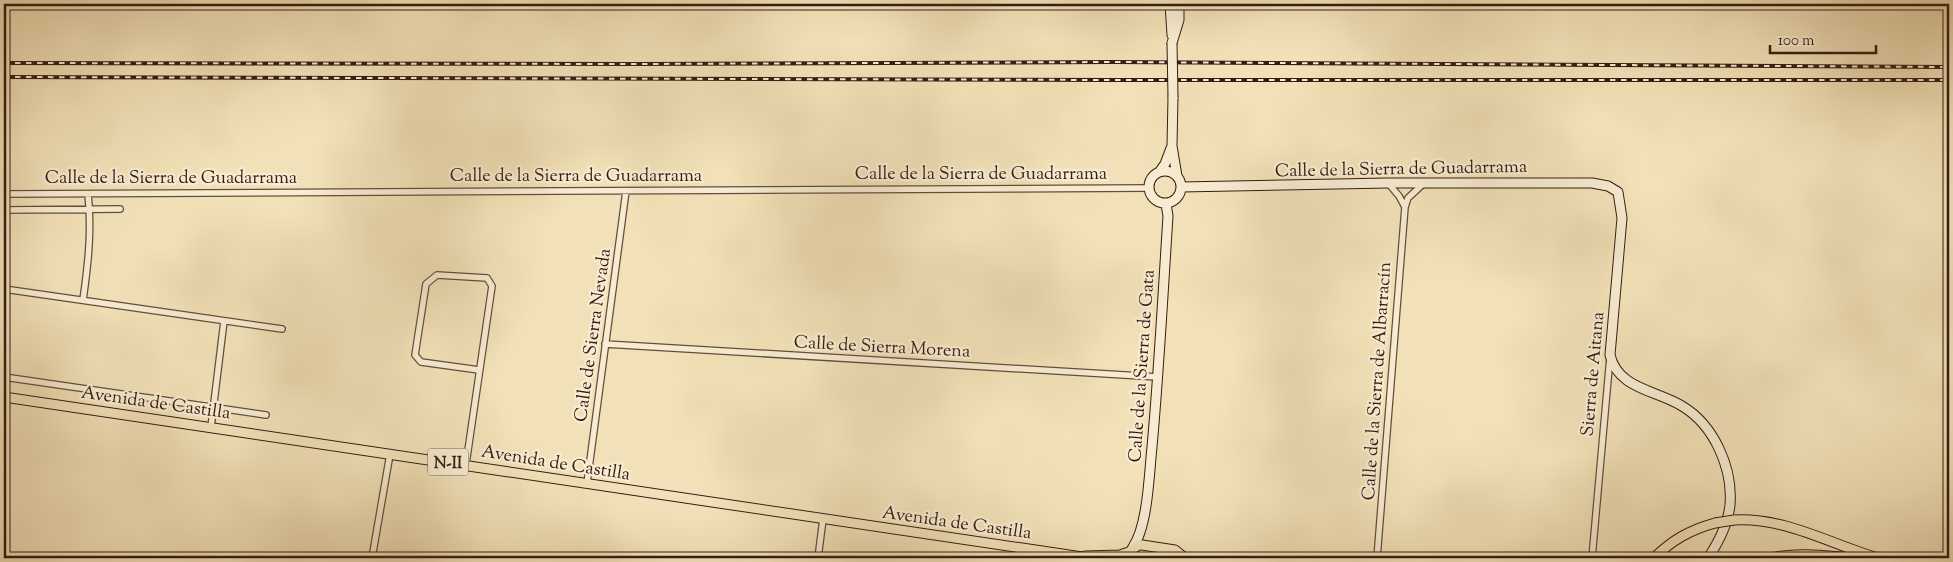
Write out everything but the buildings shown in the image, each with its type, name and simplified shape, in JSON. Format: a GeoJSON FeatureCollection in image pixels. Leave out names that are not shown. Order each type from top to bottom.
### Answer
{"type":"FeatureCollection","features":[{"type":"Feature","properties":{"kind":"highway"},"geometry":{"type":"LineString","coordinates":[[1774,558],[1806,555],[1846,558]]}},
{"type":"Feature","properties":{"kind":"main road","name":"Avenida de Castilla"},"geometry":{"type":"LineString","coordinates":[[4,397],[466,464],[1089,558]]}},
{"type":"Feature","properties":{"kind":"main road"},"geometry":{"type":"LineString","coordinates":[[1654,558],[1683,534],[1715,523],[1752,519],[1788,526],[1878,558]]}},
{"type":"Feature","properties":{"kind":"main road","name":"N-II"},"geometry":{"type":"LineString","coordinates":[[1130,552],[1139,545],[1153,546],[1175,550],[1185,558]]}},
{"type":"Feature","properties":{"kind":"main road","name":"Avenida de Castilla"},"geometry":{"type":"LineString","coordinates":[[1074,556],[1130,552]]}},
{"type":"Feature","properties":{"kind":"street"},"geometry":{"type":"LineString","coordinates":[[1170,4],[1173,97],[1172,146],[1177,176],[1181,187],[1177,199],[1166,204],[1154,200],[1148,188],[1149,181],[1155,174],[1167,171],[1177,176]]}},
{"type":"Feature","properties":{"kind":"street"},"geometry":{"type":"LineString","coordinates":[[1172,43],[1179,20],[1179,4]]}},
{"type":"Feature","properties":{"kind":"street"},"geometry":{"type":"LineString","coordinates":[[1160,172],[1172,146]]}},
{"type":"Feature","properties":{"kind":"street","name":"Calle de la Sierra de Guadarrama"},"geometry":{"type":"LineString","coordinates":[[1181,187],[1592,182],[1608,186],[1618,192]]}},
{"type":"Feature","properties":{"kind":"street"},"geometry":{"type":"LineString","coordinates":[[1388,183],[1405,207]]}},
{"type":"Feature","properties":{"kind":"street"},"geometry":{"type":"LineString","coordinates":[[1405,207],[1408,198],[1424,183]]}},
{"type":"Feature","properties":{"kind":"street","name":"Calle de la Sierra de Guadarrama"},"geometry":{"type":"LineString","coordinates":[[4,194],[1148,188]]}},
{"type":"Feature","properties":{"kind":"street","name":"Calle de Sierra Nevada"},"geometry":{"type":"LineString","coordinates":[[587,483],[626,191]]}},
{"type":"Feature","properties":{"kind":"street","name":"Sierra de Aitana"},"geometry":{"type":"LineString","coordinates":[[1592,558],[1622,218],[1618,192]]}},
{"type":"Feature","properties":{"kind":"street"},"geometry":{"type":"LineString","coordinates":[[83,300],[89,258],[88,194]]}},
{"type":"Feature","properties":{"kind":"street","name":"Calle de la Sierra de Gata"},"geometry":{"type":"LineString","coordinates":[[1130,552],[1142,529],[1150,472],[1168,216],[1166,204]]}},
{"type":"Feature","properties":{"kind":"street","name":"Calle de la Sierra de Albarracín"},"geometry":{"type":"LineString","coordinates":[[1377,558],[1405,207]]}},
{"type":"Feature","properties":{"kind":"street"},"geometry":{"type":"LineString","coordinates":[[4,210],[120,209]]}},
{"type":"Feature","properties":{"kind":"street"},"geometry":{"type":"LineString","coordinates":[[466,464],[492,286],[487,278],[437,275],[426,284],[415,355],[421,362],[479,370]]}},
{"type":"Feature","properties":{"kind":"street"},"geometry":{"type":"LineString","coordinates":[[4,289],[282,329]]}},
{"type":"Feature","properties":{"kind":"street"},"geometry":{"type":"LineString","coordinates":[[211,427],[224,321]]}},
{"type":"Feature","properties":{"kind":"street","name":"Calle de Sierra Morena"},"geometry":{"type":"LineString","coordinates":[[605,344],[1158,377]]}},
{"type":"Feature","properties":{"kind":"street"},"geometry":{"type":"LineString","coordinates":[[1610,355],[1614,368],[1619,374],[1633,384],[1683,407],[1695,416],[1708,430],[1718,447],[1727,477],[1730,506],[1723,529],[1708,558]]}},
{"type":"Feature","properties":{"kind":"street"},"geometry":{"type":"LineString","coordinates":[[4,397],[5,377],[266,415]]}},
{"type":"Feature","properties":{"kind":"street"},"geometry":{"type":"LineString","coordinates":[[372,558],[390,454]]}},
{"type":"Feature","properties":{"kind":"street"},"geometry":{"type":"LineString","coordinates":[[818,558],[823,519]]}},
{"type":"Feature","properties":{"kind":"street"},"geometry":{"type":"LineString","coordinates":[[1142,529],[1146,539],[1153,546]]}},
{"type":"Feature","properties":{"kind":"railway"},"geometry":{"type":"LineString","coordinates":[[4,63],[638,64],[1113,62],[1949,67]]}},
{"type":"Feature","properties":{"kind":"railway"},"geometry":{"type":"LineString","coordinates":[[4,77],[1949,80]]}}]}
